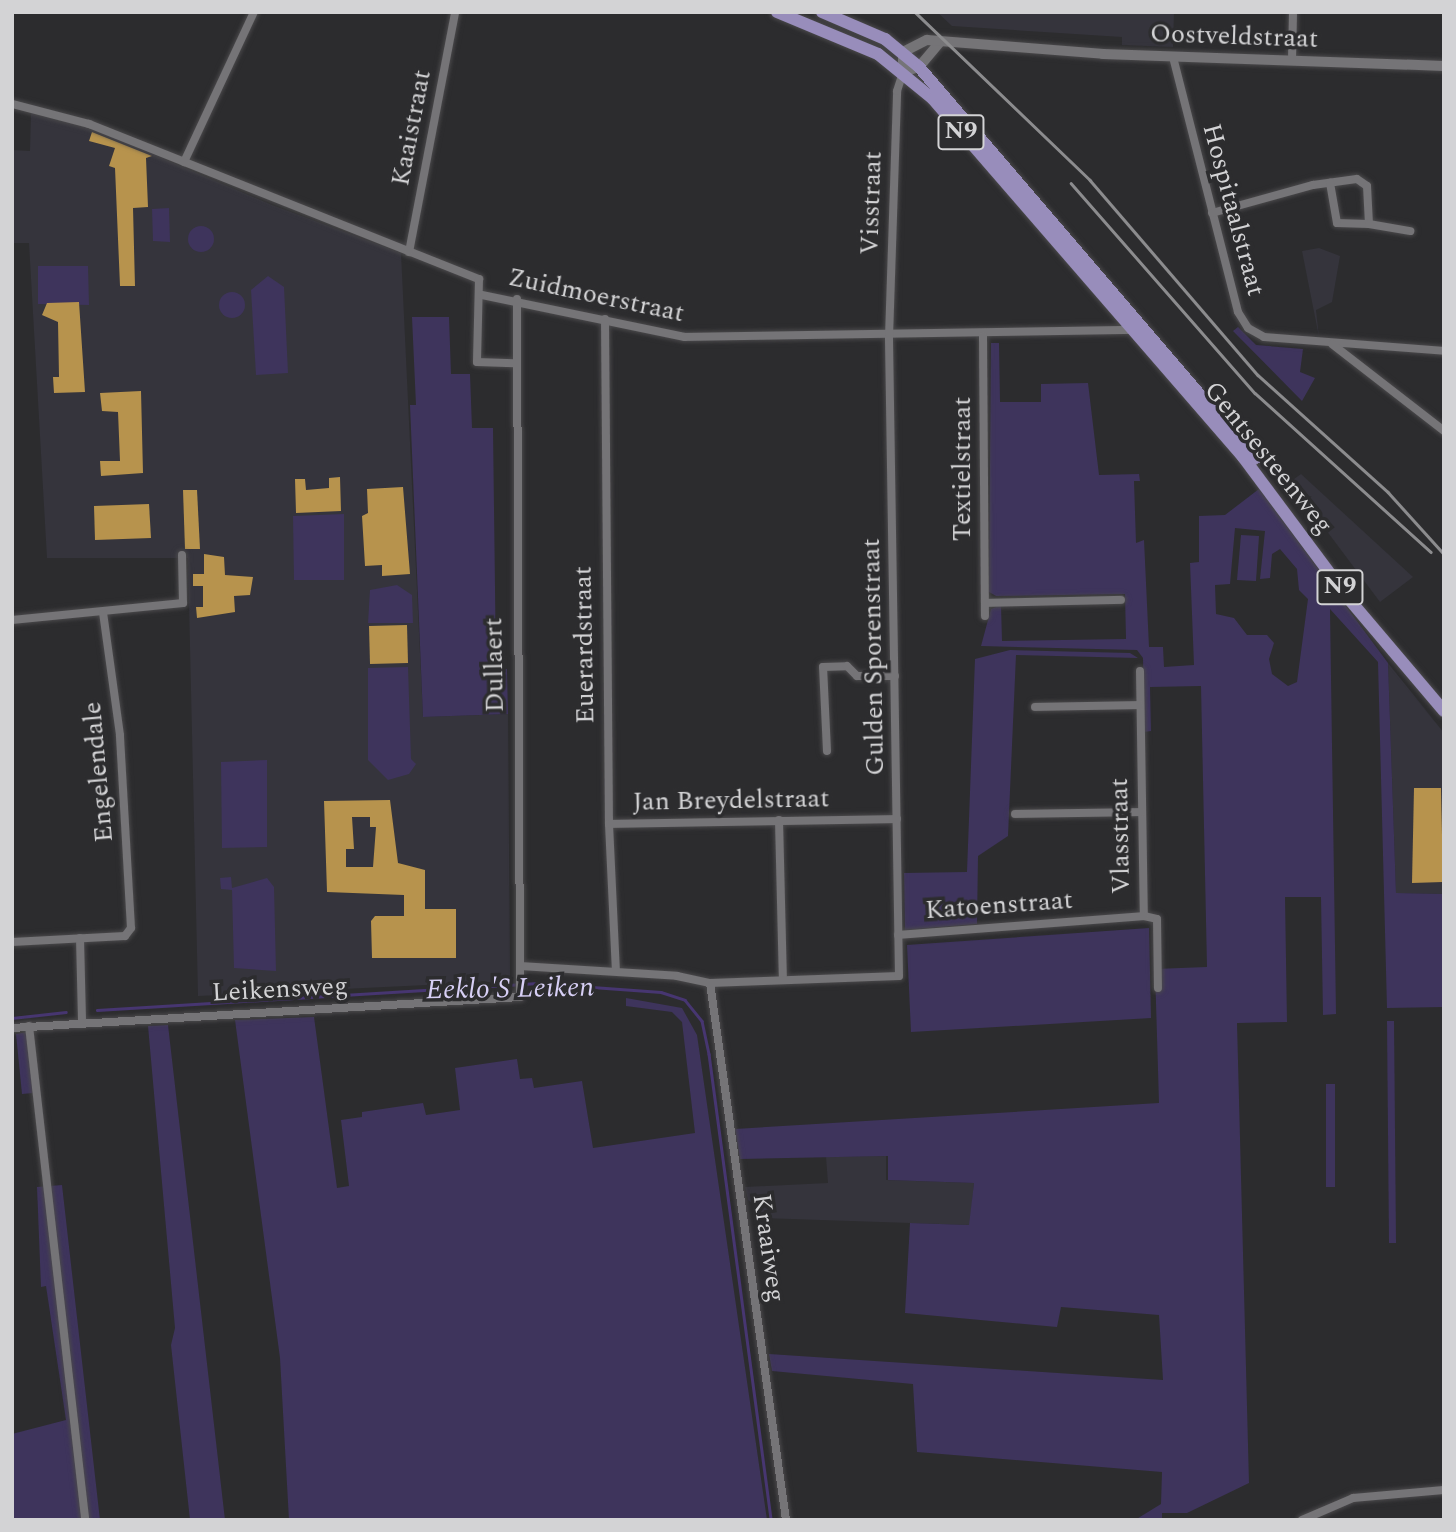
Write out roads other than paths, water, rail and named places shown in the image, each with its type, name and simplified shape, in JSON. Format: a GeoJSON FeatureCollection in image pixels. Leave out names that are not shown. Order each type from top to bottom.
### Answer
{"type":"FeatureCollection","features":[{"type":"Feature","properties":{"kind":"main road","name":"N9"},"geometry":{"type":"LineString","coordinates":[[777,12],[856,44],[903,72],[933,99],[1138,328]]}},
{"type":"Feature","properties":{"kind":"main road","name":"N9"},"geometry":{"type":"LineString","coordinates":[[822,12],[876,34],[903,51],[919,67],[1138,328]]}},
{"type":"Feature","properties":{"kind":"main road","name":"Gentsesteenweg"},"geometry":{"type":"LineString","coordinates":[[1138,328],[1219,411],[1374,619],[1444,700]]}},
{"type":"Feature","properties":{"kind":"main road","name":"Gentsesteenweg"},"geometry":{"type":"LineString","coordinates":[[1138,328],[1243,457],[1348,598],[1444,711]]}},
{"type":"Feature","properties":{"kind":"street"},"geometry":{"type":"LineString","coordinates":[[184,162],[254,12]]}},
{"type":"Feature","properties":{"kind":"street","name":"Kaaistraat"},"geometry":{"type":"LineString","coordinates":[[410,252],[455,12]]}},
{"type":"Feature","properties":{"kind":"street"},"geometry":{"type":"LineString","coordinates":[[1292,60],[1293,12]]}},
{"type":"Feature","properties":{"kind":"street","name":"Oostveldstraat"},"geometry":{"type":"LineString","coordinates":[[903,51],[917,41],[1173,57],[1444,66]]}},
{"type":"Feature","properties":{"kind":"street"},"geometry":{"type":"LineString","coordinates":[[903,51],[903,72],[919,67],[940,42]]}},
{"type":"Feature","properties":{"kind":"street","name":"Hospitaalstraat"},"geometry":{"type":"LineString","coordinates":[[1173,57],[1238,312],[1248,328],[1264,337],[1444,351]]}},
{"type":"Feature","properties":{"kind":"street","name":"Visstraat"},"geometry":{"type":"LineString","coordinates":[[889,337],[897,91],[903,72]]}},
{"type":"Feature","properties":{"kind":"street","name":"Zuidmoerstraat"},"geometry":{"type":"LineString","coordinates":[[12,104],[89,124],[478,279],[482,295],[517,299],[685,337],[984,336],[1138,328]]}},
{"type":"Feature","properties":{"kind":"street"},"geometry":{"type":"LineString","coordinates":[[1212,214],[1330,183],[1364,180],[1369,224]]}},
{"type":"Feature","properties":{"kind":"street"},"geometry":{"type":"LineString","coordinates":[[1330,183],[1337,223],[1369,224],[1410,231]]}},
{"type":"Feature","properties":{"kind":"street"},"geometry":{"type":"LineString","coordinates":[[482,295],[477,362],[514,363]]}},
{"type":"Feature","properties":{"kind":"street","name":"Dullaert"},"geometry":{"type":"LineString","coordinates":[[517,299],[514,363],[520,966]]}},
{"type":"Feature","properties":{"kind":"street","name":"Euerardstraat"},"geometry":{"type":"LineString","coordinates":[[605,319],[609,824],[616,971]]}},
{"type":"Feature","properties":{"kind":"street","name":"Textielstraat"},"geometry":{"type":"LineString","coordinates":[[984,336],[985,616]]}},
{"type":"Feature","properties":{"kind":"street","name":"Gulden Sporenstraat"},"geometry":{"type":"LineString","coordinates":[[783,979],[899,976],[889,337]]}},
{"type":"Feature","properties":{"kind":"street"},"geometry":{"type":"LineString","coordinates":[[1332,344],[1444,431]]}},
{"type":"Feature","properties":{"kind":"street"},"geometry":{"type":"LineString","coordinates":[[12,620],[103,613],[111,607],[183,603],[182,555]]}},
{"type":"Feature","properties":{"kind":"street"},"geometry":{"type":"LineString","coordinates":[[985,603],[1121,600]]}},
{"type":"Feature","properties":{"kind":"street","name":"Engelendale"},"geometry":{"type":"LineString","coordinates":[[80,938],[125,936],[131,928],[120,735],[103,613]]}},
{"type":"Feature","properties":{"kind":"street"},"geometry":{"type":"LineString","coordinates":[[827,751],[823,667],[847,666],[857,676],[895,676]]}},
{"type":"Feature","properties":{"kind":"street","name":"Vlasstraat"},"geometry":{"type":"LineString","coordinates":[[1140,671],[1144,916],[1157,919],[1158,988]]}},
{"type":"Feature","properties":{"kind":"street"},"geometry":{"type":"LineString","coordinates":[[1035,708],[1139,705]]}},
{"type":"Feature","properties":{"kind":"street"},"geometry":{"type":"LineString","coordinates":[[1015,814],[1142,812]]}},
{"type":"Feature","properties":{"kind":"street","name":"Jan Breydelstraat"},"geometry":{"type":"LineString","coordinates":[[609,824],[897,819]]}},
{"type":"Feature","properties":{"kind":"street"},"geometry":{"type":"LineString","coordinates":[[520,966],[616,971],[710,983],[783,979],[779,820]]}},
{"type":"Feature","properties":{"kind":"street","name":"Katoenstraat"},"geometry":{"type":"LineString","coordinates":[[898,935],[1144,916]]}},
{"type":"Feature","properties":{"kind":"street"},"geometry":{"type":"LineString","coordinates":[[12,942],[80,938],[82,1022]]}},
{"type":"Feature","properties":{"kind":"street","name":"Leikensweg"},"geometry":{"type":"LineString","coordinates":[[12,1028],[520,997],[520,966]]}},
{"type":"Feature","properties":{"kind":"street","name":"Kraaiweg"},"geometry":{"type":"LineString","coordinates":[[710,983],[786,1520]]}},
{"type":"Feature","properties":{"kind":"street"},"geometry":{"type":"LineString","coordinates":[[29,1026],[85,1520]]}},
{"type":"Feature","properties":{"kind":"street"},"geometry":{"type":"LineString","coordinates":[[1302,1520],[1353,1498],[1444,1490]]}},
{"type":"Feature","properties":{"kind":"waterway","name":"Eeklo'S Leiken"},"geometry":{"type":"LineString","coordinates":[[97,1010],[537,983],[661,992],[685,1000],[702,1021],[709,1054],[771,1520]]}},
{"type":"Feature","properties":{"kind":"waterway","name":"Eeklo'S Leiken"},"geometry":{"type":"LineString","coordinates":[[12,1018],[66,1012]]}},
{"type":"Feature","properties":{"kind":"railway"},"geometry":{"type":"LineString","coordinates":[[915,12],[1090,180],[1258,375],[1388,492],[1444,554]]}},
{"type":"Feature","properties":{"kind":"railway"},"geometry":{"type":"LineString","coordinates":[[1071,183],[1255,393],[1431,552]]}}]}
